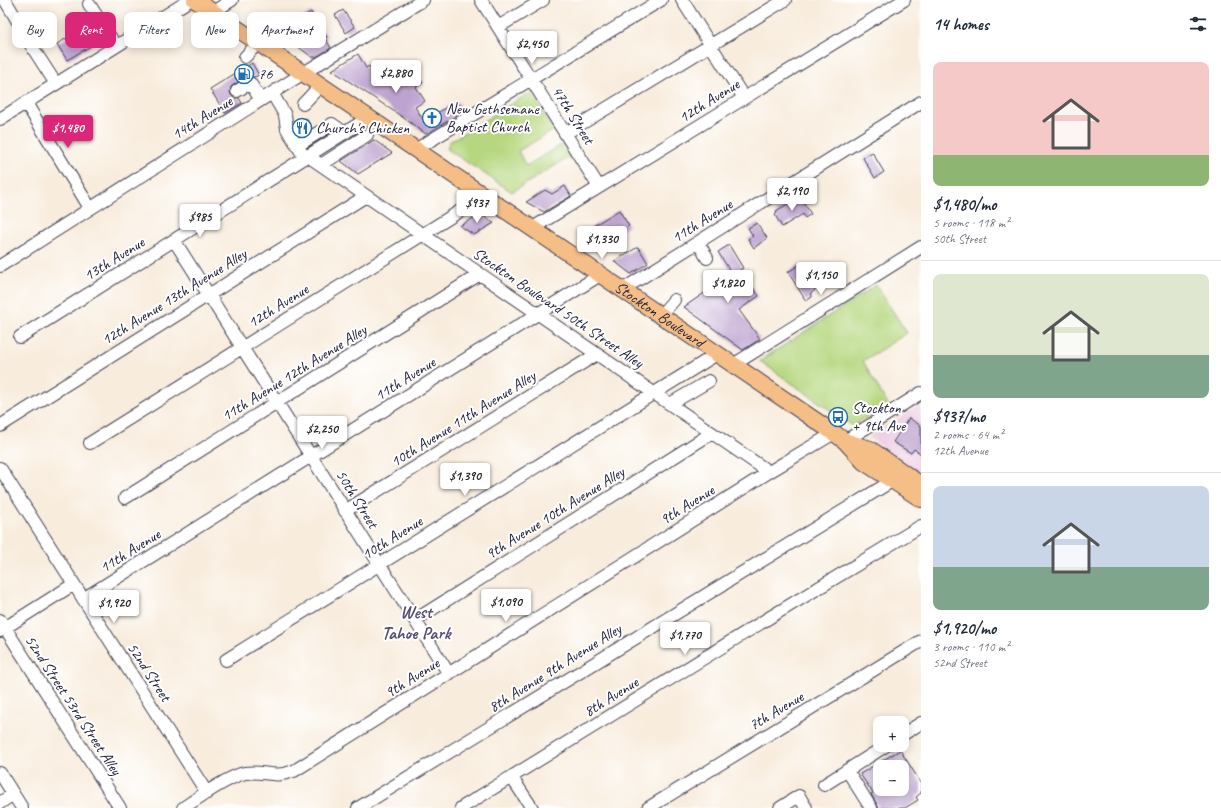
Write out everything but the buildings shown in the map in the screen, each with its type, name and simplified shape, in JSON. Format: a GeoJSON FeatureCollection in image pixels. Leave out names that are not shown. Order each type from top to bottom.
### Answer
{"type":"FeatureCollection","features":[{"type":"Feature","properties":{"kind":"main road","name":"Stockton Boulevard"},"geometry":{"type":"LineString","coordinates":[[195,0],[213,12]]}},
{"type":"Feature","properties":{"kind":"main road","name":"Stockton Boulevard"},"geometry":{"type":"LineString","coordinates":[[265,48],[840,437],[870,449],[921,485]]}},
{"type":"Feature","properties":{"kind":"main road","name":"Stockton Boulevard"},"geometry":{"type":"LineString","coordinates":[[840,437],[864,462],[921,499]]}},
{"type":"Feature","properties":{"kind":"street"},"geometry":{"type":"LineString","coordinates":[[5,0],[56,84]]}},
{"type":"Feature","properties":{"kind":"street"},"geometry":{"type":"LineString","coordinates":[[116,46],[190,0]]}},
{"type":"Feature","properties":{"kind":"street"},"geometry":{"type":"LineString","coordinates":[[213,12],[232,0]]}},
{"type":"Feature","properties":{"kind":"street","name":"14th Avenue"},"geometry":{"type":"LineString","coordinates":[[0,266],[302,74],[423,0]]}},
{"type":"Feature","properties":{"kind":"street","name":"47th Street"},"geometry":{"type":"LineString","coordinates":[[481,0],[566,133],[599,191]]}},
{"type":"Feature","properties":{"kind":"street"},"geometry":{"type":"LineString","coordinates":[[498,27],[543,0]]}},
{"type":"Feature","properties":{"kind":"street"},"geometry":{"type":"LineString","coordinates":[[415,150],[661,0]]}},
{"type":"Feature","properties":{"kind":"street"},"geometry":{"type":"LineString","coordinates":[[682,0],[744,98]]}},
{"type":"Feature","properties":{"kind":"street"},"geometry":{"type":"LineString","coordinates":[[566,133],[784,0]]}},
{"type":"Feature","properties":{"kind":"street","name":"12th Avenue"},"geometry":{"type":"LineString","coordinates":[[531,229],[599,191],[744,98],[904,0]]}},
{"type":"Feature","properties":{"kind":"street"},"geometry":{"type":"LineString","coordinates":[[89,4],[94,12]]}},
{"type":"Feature","properties":{"kind":"street"},"geometry":{"type":"LineString","coordinates":[[0,119],[113,48]]}},
{"type":"Feature","properties":{"kind":"street"},"geometry":{"type":"LineString","coordinates":[[245,58],[254,48]]}},
{"type":"Feature","properties":{"kind":"street"},"geometry":{"type":"LineString","coordinates":[[238,91],[250,83],[261,100]]}},
{"type":"Feature","properties":{"kind":"street"},"geometry":{"type":"LineString","coordinates":[[304,104],[320,86]]}},
{"type":"Feature","properties":{"kind":"street"},"geometry":{"type":"LineString","coordinates":[[272,93],[285,115],[287,129],[297,146],[307,157]]}},
{"type":"Feature","properties":{"kind":"street","name":"11th Avenue"},"geometry":{"type":"LineString","coordinates":[[622,290],[921,102]]}},
{"type":"Feature","properties":{"kind":"street"},"geometry":{"type":"LineString","coordinates":[[26,103],[90,208]]}},
{"type":"Feature","properties":{"kind":"street","name":"13th Avenue"},"geometry":{"type":"LineString","coordinates":[[20,337],[368,118]]}},
{"type":"Feature","properties":{"kind":"street"},"geometry":{"type":"LineString","coordinates":[[297,146],[332,124],[345,133]]}},
{"type":"Feature","properties":{"kind":"street"},"geometry":{"type":"LineString","coordinates":[[321,165],[367,136]]}},
{"type":"Feature","properties":{"kind":"street","name":"Stockton Boulevard 50th Street Alley"},"geometry":{"type":"LineString","coordinates":[[307,157],[321,165],[769,472]]}},
{"type":"Feature","properties":{"kind":"street","name":"12th Avenue 13th Avenue Alley"},"geometry":{"type":"LineString","coordinates":[[0,426],[366,196]]}},
{"type":"Feature","properties":{"kind":"street","name":"12th Avenue"},"geometry":{"type":"LineString","coordinates":[[90,443],[484,196]]}},
{"type":"Feature","properties":{"kind":"street","name":"50th Street"},"geometry":{"type":"LineString","coordinates":[[174,240],[449,674]]}},
{"type":"Feature","properties":{"kind":"street"},"geometry":{"type":"LineString","coordinates":[[698,242],[707,258]]}},
{"type":"Feature","properties":{"kind":"street"},"geometry":{"type":"LineString","coordinates":[[733,365],[921,247]]}},
{"type":"Feature","properties":{"kind":"street","name":"11th Avenue 12th Avenue Alley"},"geometry":{"type":"LineString","coordinates":[[125,498],[480,274]]}},
{"type":"Feature","properties":{"kind":"street","name":"11th Avenue"},"geometry":{"type":"LineString","coordinates":[[83,599],[600,275]]}},
{"type":"Feature","properties":{"kind":"street"},"geometry":{"type":"LineString","coordinates":[[660,316],[674,300]]}},
{"type":"Feature","properties":{"kind":"street","name":"10th Avenue 11th Avenue Alley"},"geometry":{"type":"LineString","coordinates":[[345,511],[597,354]]}},
{"type":"Feature","properties":{"kind":"street","name":"10th Avenue"},"geometry":{"type":"LineString","coordinates":[[226,660],[717,354]]}},
{"type":"Feature","properties":{"kind":"street"},"geometry":{"type":"LineString","coordinates":[[670,404],[708,381]]}},
{"type":"Feature","properties":{"kind":"street","name":"9th Avenue"},"geometry":{"type":"LineString","coordinates":[[183,808],[233,776],[255,772],[279,775],[294,771],[769,472],[919,397]]}},
{"type":"Feature","properties":{"kind":"street","name":"9th Avenue 10th Avenue Alley"},"geometry":{"type":"LineString","coordinates":[[415,620],[712,433]]}},
{"type":"Feature","properties":{"kind":"street","name":"52nd Street"},"geometry":{"type":"LineString","coordinates":[[0,468],[207,793]]}},
{"type":"Feature","properties":{"kind":"street","name":"8th Avenue 9th Avenue Alley"},"geometry":{"type":"LineString","coordinates":[[358,808],[892,481]]}},
{"type":"Feature","properties":{"kind":"street","name":"8th Avenue"},"geometry":{"type":"LineString","coordinates":[[461,808],[921,526]]}},
{"type":"Feature","properties":{"kind":"street"},"geometry":{"type":"LineString","coordinates":[[2,626],[74,584]]}},
{"type":"Feature","properties":{"kind":"street","name":"52nd Street 53rd Street Alley"},"geometry":{"type":"LineString","coordinates":[[2,626],[120,808]]}},
{"type":"Feature","properties":{"kind":"street","name":"7th Avenue"},"geometry":{"type":"LineString","coordinates":[[648,808],[921,641]]}},
{"type":"Feature","properties":{"kind":"street"},"geometry":{"type":"LineString","coordinates":[[909,731],[921,723]]}},
{"type":"Feature","properties":{"kind":"street"},"geometry":{"type":"LineString","coordinates":[[824,785],[876,752]]}},
{"type":"Feature","properties":{"kind":"street"},"geometry":{"type":"LineString","coordinates":[[847,770],[871,808]]}},
{"type":"Feature","properties":{"kind":"street"},"geometry":{"type":"LineString","coordinates":[[0,773],[22,808]]}},
{"type":"Feature","properties":{"kind":"street"},"geometry":{"type":"LineString","coordinates":[[512,778],[532,808]]}},
{"type":"Feature","properties":{"kind":"street"},"geometry":{"type":"LineString","coordinates":[[0,803],[14,794]]}},
{"type":"Feature","properties":{"kind":"street"},"geometry":{"type":"LineString","coordinates":[[780,808],[799,796],[806,808]]}},
{"type":"Feature","properties":{"kind":"shaded area"},"geometry":{"type":"Polygon","coordinates":[[[921,404],[921,474],[869,437],[921,404]]]}},
{"type":"Feature","properties":{"kind":"green space"},"geometry":{"type":"Polygon","coordinates":[[[531,92],[554,130],[518,151],[526,166],[563,144],[571,156],[512,192],[447,149],[449,142],[531,92]]]}},
{"type":"Feature","properties":{"kind":"green space"},"geometry":{"type":"Polygon","coordinates":[[[876,285],[907,333],[863,361],[888,405],[853,426],[760,361],[876,285]]]}},
{"type":"Feature","properties":{"kind":"place","name":"76"},"geometry":{"type":"Point","coordinates":[244,74]}},
{"type":"Feature","properties":{"kind":"place","name":"New Gethsemane Baptist Church"},"geometry":{"type":"Point","coordinates":[432,118]}},
{"type":"Feature","properties":{"kind":"place","name":"Church's Chicken"},"geometry":{"type":"Point","coordinates":[302,128]}},
{"type":"Feature","properties":{"kind":"place","name":"Stockton + 9th Ave"},"geometry":{"type":"Point","coordinates":[838,417]}},
{"type":"Feature","properties":{"kind":"district","name":"West Tahoe Park"},"geometry":{"type":"Point","coordinates":[416,622]}}]}
